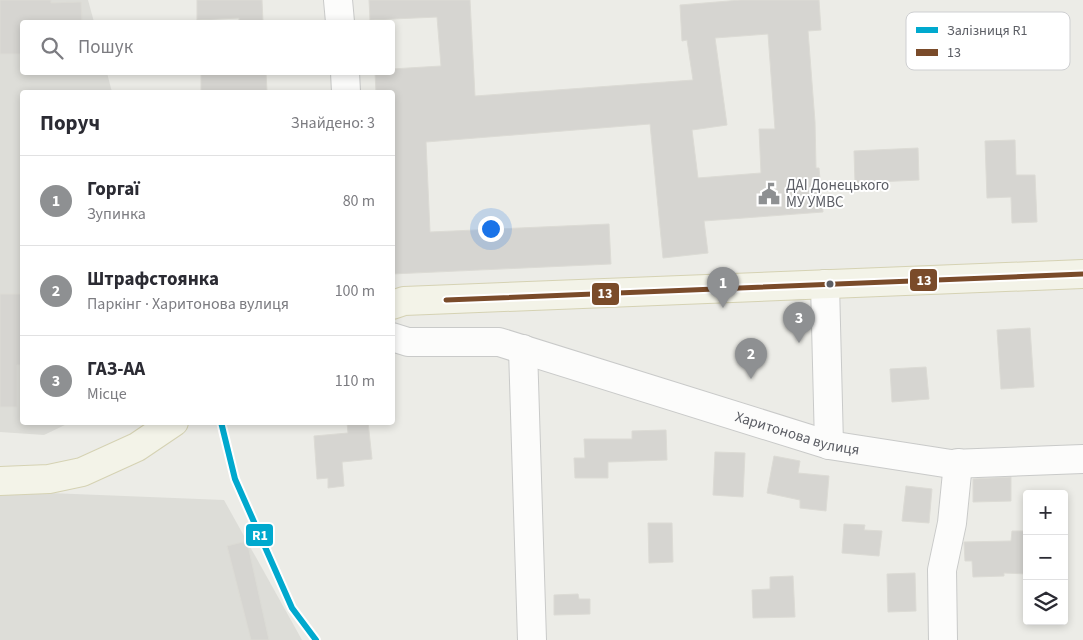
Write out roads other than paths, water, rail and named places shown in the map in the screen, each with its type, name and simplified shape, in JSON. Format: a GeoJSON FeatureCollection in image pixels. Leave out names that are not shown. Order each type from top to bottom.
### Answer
{"type":"FeatureCollection","features":[{"type":"Feature","properties":{"kind":"main road"},"geometry":{"type":"LineString","coordinates":[[395,304],[414,301],[1083,274]]}},
{"type":"Feature","properties":{"kind":"main road"},"geometry":{"type":"LineString","coordinates":[[0,481],[49,479],[82,472],[137,447],[170,425]]}},
{"type":"Feature","properties":{"kind":"street"},"geometry":{"type":"LineString","coordinates":[[338,0],[340,20]]}},
{"type":"Feature","properties":{"kind":"street"},"geometry":{"type":"LineString","coordinates":[[344,75],[346,90]]}},
{"type":"Feature","properties":{"kind":"street"},"geometry":{"type":"LineString","coordinates":[[825,284],[829,445]]}},
{"type":"Feature","properties":{"kind":"street","name":"Харитонова вулиця"},"geometry":{"type":"LineString","coordinates":[[395,338],[408,342],[499,342],[829,445],[958,463],[1083,459]]}},
{"type":"Feature","properties":{"kind":"street"},"geometry":{"type":"LineString","coordinates":[[523,348],[532,640]]}},
{"type":"Feature","properties":{"kind":"street"},"geometry":{"type":"LineString","coordinates":[[943,640],[942,570],[952,523],[958,463]]}},
{"type":"Feature","properties":{"kind":"rail line","name":"R1"},"geometry":{"type":"LineString","coordinates":[[222,425],[235,479],[292,608],[316,640]]}},
{"type":"Feature","properties":{"kind":"place","name":"ДАІ Донецького МУ УМВС"},"geometry":{"type":"Point","coordinates":[769,194]}},
{"type":"Feature","properties":{"kind":"place","name":"Горгаї"},"geometry":{"type":"Point","coordinates":[723,308]}},
{"type":"Feature","properties":{"kind":"place","name":"ГАЗ-АА"},"geometry":{"type":"Point","coordinates":[799,343]}},
{"type":"Feature","properties":{"kind":"place","name":"Штрафстоянка"},"geometry":{"type":"Point","coordinates":[751,379]}}]}
